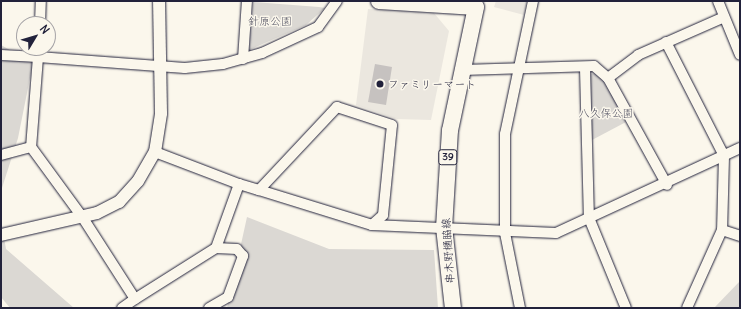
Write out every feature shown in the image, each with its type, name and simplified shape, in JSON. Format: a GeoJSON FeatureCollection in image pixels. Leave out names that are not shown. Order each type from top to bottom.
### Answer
{"type":"FeatureCollection","features":[{"type":"Feature","properties":{"kind":"main road","name":"串木野樋脇線"},"geometry":{"type":"LineString","coordinates":[[378,1],[477,4],[450,130],[444,227],[453,308]]}},
{"type":"Feature","properties":{"kind":"street"},"geometry":{"type":"LineString","coordinates":[[40,16],[41,1]]}},
{"type":"Feature","properties":{"kind":"street"},"geometry":{"type":"LineString","coordinates":[[1,235],[83,218],[119,202],[138,181],[155,152],[161,114],[162,66],[159,1]]}},
{"type":"Feature","properties":{"kind":"street"},"geometry":{"type":"LineString","coordinates":[[243,59],[247,1]]}},
{"type":"Feature","properties":{"kind":"street"},"geometry":{"type":"LineString","coordinates":[[56,55],[162,66],[201,67],[243,59],[318,27],[337,1]]}},
{"type":"Feature","properties":{"kind":"street"},"geometry":{"type":"LineString","coordinates":[[520,308],[505,233],[505,134],[533,1]]}},
{"type":"Feature","properties":{"kind":"street"},"geometry":{"type":"LineString","coordinates":[[718,1],[740,55]]}},
{"type":"Feature","properties":{"kind":"street"},"geometry":{"type":"LineString","coordinates":[[608,78],[638,55],[724,17]]}},
{"type":"Feature","properties":{"kind":"street"},"geometry":{"type":"LineString","coordinates":[[666,42],[724,156],[722,230],[687,308]]}},
{"type":"Feature","properties":{"kind":"street"},"geometry":{"type":"LineString","coordinates":[[1,55],[16,54]]}},
{"type":"Feature","properties":{"kind":"street"},"geometry":{"type":"LineString","coordinates":[[38,56],[31,147],[83,218],[134,299]]}},
{"type":"Feature","properties":{"kind":"street"},"geometry":{"type":"LineString","coordinates":[[462,70],[519,70],[585,68],[594,66],[608,78],[667,185]]}},
{"type":"Feature","properties":{"kind":"street"},"geometry":{"type":"LineString","coordinates":[[585,68],[589,218],[626,308]]}},
{"type":"Feature","properties":{"kind":"street"},"geometry":{"type":"LineString","coordinates":[[259,190],[337,107],[392,125],[383,215],[372,225]]}},
{"type":"Feature","properties":{"kind":"street"},"geometry":{"type":"LineString","coordinates":[[1,155],[31,147]]}},
{"type":"Feature","properties":{"kind":"street"},"geometry":{"type":"LineString","coordinates":[[155,152],[239,184],[372,225],[444,227],[505,233],[556,233],[667,185],[740,148]]}},
{"type":"Feature","properties":{"kind":"street"},"geometry":{"type":"LineString","coordinates":[[216,248],[239,184]]}},
{"type":"Feature","properties":{"kind":"street"},"geometry":{"type":"LineString","coordinates":[[722,230],[740,236]]}},
{"type":"Feature","properties":{"kind":"street"},"geometry":{"type":"LineString","coordinates":[[122,308],[216,248],[237,249],[243,256],[228,297],[209,308]]}},
{"type":"Feature","properties":{"kind":"shaded area"},"geometry":{"type":"Polygon","coordinates":[[[496,1],[527,1],[524,15],[494,7],[496,1]]]}},
{"type":"Feature","properties":{"kind":"shaded area"},"geometry":{"type":"Polygon","coordinates":[[[368,9],[434,13],[449,31],[431,120],[397,119],[356,105],[368,9]]]}},
{"type":"Feature","properties":{"kind":"green space","name":"針原公園"},"geometry":{"type":"Polygon","coordinates":[[[253,2],[325,8],[306,25],[249,50],[253,2]]]}},
{"type":"Feature","properties":{"kind":"green space"},"geometry":{"type":"Polygon","coordinates":[[[1,45],[16,53],[16,56],[21,56],[33,63],[18,138],[1,191],[1,45]]]}},
{"type":"Feature","properties":{"kind":"green space","name":"八久保公園"},"geometry":{"type":"Polygon","coordinates":[[[596,73],[616,96],[627,119],[626,122],[592,140],[589,137],[588,75],[596,73]]]}},
{"type":"Feature","properties":{"kind":"green space"},"geometry":{"type":"Polygon","coordinates":[[[247,217],[329,249],[434,250],[438,308],[227,308],[247,217]]]}},
{"type":"Feature","properties":{"kind":"green space"},"geometry":{"type":"Polygon","coordinates":[[[1,221],[6,249],[74,308],[10,308],[1,297],[1,221]]]}},
{"type":"Feature","properties":{"kind":"green space"},"geometry":{"type":"Polygon","coordinates":[[[740,281],[740,308],[714,308],[740,281]]]}},
{"type":"Feature","properties":{"kind":"building","name":"ファミリーマート"},"geometry":{"type":"Polygon","coordinates":[[[375,64],[392,67],[386,105],[368,102],[375,64]]]}},
{"type":"Feature","properties":{"kind":"place","name":"ファミリーマート"},"geometry":{"type":"Point","coordinates":[380,84]}}]}
